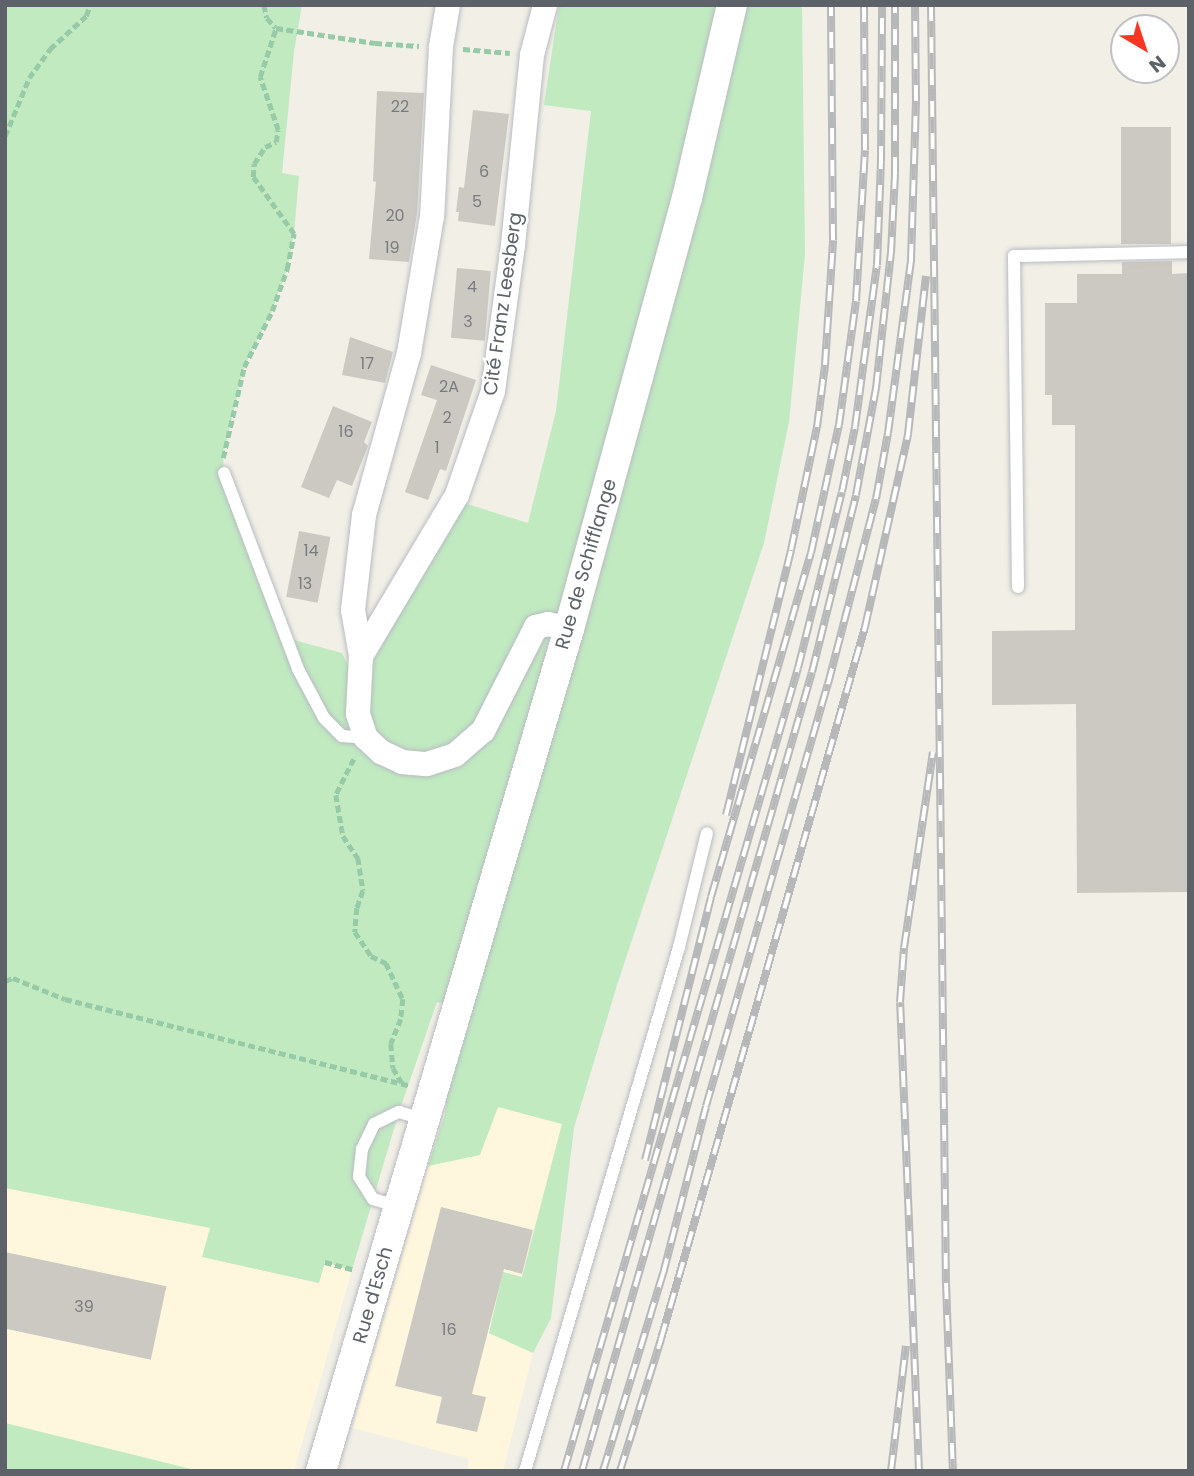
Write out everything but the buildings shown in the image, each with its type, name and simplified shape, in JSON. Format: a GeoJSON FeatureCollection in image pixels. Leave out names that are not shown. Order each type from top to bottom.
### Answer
{"type":"FeatureCollection","features":[{"type":"Feature","properties":{"kind":"street","name":"Cité Franz Leesberg"},"geometry":{"type":"LineString","coordinates":[[366,738],[358,714],[361,656],[353,610],[364,515],[409,353],[432,216],[440,47],[447,5]]}},
{"type":"Feature","properties":{"kind":"street","name":"Cité Franz Leesberg"},"geometry":{"type":"LineString","coordinates":[[361,656],[457,495],[493,391],[513,245],[532,55],[545,5]]}},
{"type":"Feature","properties":{"kind":"street","name":"Rue de Schifflange"},"geometry":{"type":"LineString","coordinates":[[425,1119],[569,629],[687,198],[732,5]]}},
{"type":"Feature","properties":{"kind":"street"},"geometry":{"type":"LineString","coordinates":[[366,738],[381,752],[402,762],[427,764],[455,755],[483,731],[536,627],[548,624],[569,629]]}},
{"type":"Feature","properties":{"kind":"street","name":"Rue d'Esch"},"geometry":{"type":"LineString","coordinates":[[321,1471],[425,1119]]}},
{"type":"Feature","properties":{"kind":"lane"},"geometry":{"type":"LineString","coordinates":[[1018,587],[1014,256],[1189,252]]}},
{"type":"Feature","properties":{"kind":"lane"},"geometry":{"type":"LineString","coordinates":[[224,472],[298,669],[324,718],[342,736],[366,738]]}},
{"type":"Feature","properties":{"kind":"lane"},"geometry":{"type":"LineString","coordinates":[[525,1471],[679,947],[707,833]]}},
{"type":"Feature","properties":{"kind":"lane"},"geometry":{"type":"LineString","coordinates":[[399,1207],[373,1199],[359,1177],[362,1149],[374,1124],[398,1112],[425,1119]]}},
{"type":"Feature","properties":{"kind":"path"},"geometry":{"type":"LineString","coordinates":[[5,136],[29,78],[50,49],[86,16],[90,5]]}},
{"type":"Feature","properties":{"kind":"path"},"geometry":{"type":"LineString","coordinates":[[264,5],[267,18],[276,28],[396,45]]}},
{"type":"Feature","properties":{"kind":"path"},"geometry":{"type":"LineString","coordinates":[[224,472],[223,456],[244,367],[272,311],[287,269],[294,234],[253,177],[254,164],[265,147],[276,142],[278,130],[260,77],[276,28]]}},
{"type":"Feature","properties":{"kind":"path"},"geometry":{"type":"LineString","coordinates":[[477,50],[532,55]]}},
{"type":"Feature","properties":{"kind":"path"},"geometry":{"type":"LineString","coordinates":[[5,981],[13,978],[65,999],[403,1084],[393,1068],[391,1044],[401,1019],[403,999],[386,963],[371,956],[355,932],[357,908],[363,891],[358,858],[343,836],[336,795],[366,738]]}},
{"type":"Feature","properties":{"kind":"path"},"geometry":{"type":"LineString","coordinates":[[325,1262],[352,1269]]}},
{"type":"Feature","properties":{"kind":"shaded area"},"geometry":{"type":"Polygon","coordinates":[[[498,1106],[562,1124],[521,1277],[504,1272],[489,1333],[533,1353],[503,1471],[467,1471],[469,1459],[353,1428],[428,1166],[480,1155],[498,1106]]]}},
{"type":"Feature","properties":{"kind":"shaded area"},"geometry":{"type":"Polygon","coordinates":[[[5,1188],[211,1228],[203,1257],[318,1283],[325,1262],[352,1270],[294,1471],[199,1471],[5,1423],[5,1188]]]}},
{"type":"Feature","properties":{"kind":"green space"},"geometry":{"type":"Polygon","coordinates":[[[5,5],[302,5],[294,52],[282,173],[299,176],[294,234],[287,269],[272,311],[244,367],[223,456],[224,473],[279,636],[342,653],[358,687],[464,503],[528,523],[556,411],[591,111],[544,105],[559,5],[802,5],[805,255],[789,422],[764,543],[618,982],[574,1128],[551,1318],[533,1353],[489,1333],[503,1272],[522,1277],[562,1124],[498,1107],[480,1155],[428,1166],[445,1114],[456,1007],[437,1002],[399,1112],[352,1270],[325,1262],[319,1283],[202,1257],[210,1228],[5,1188],[5,5]]]}},
{"type":"Feature","properties":{"kind":"green space"},"geometry":{"type":"Polygon","coordinates":[[[5,1423],[199,1471],[5,1471],[5,1423]]]}},
{"type":"Feature","properties":{"kind":"railway"},"geometry":{"type":"LineString","coordinates":[[726,815],[791,550],[817,427],[825,365],[833,240],[831,5]]}},
{"type":"Feature","properties":{"kind":"railway"},"geometry":{"type":"LineString","coordinates":[[645,1160],[711,897],[811,553],[839,425],[856,301],[865,150],[864,5]]}},
{"type":"Feature","properties":{"kind":"railway"},"geometry":{"type":"LineString","coordinates":[[564,1471],[798,668],[842,492],[855,427],[877,265],[882,5]]}},
{"type":"Feature","properties":{"kind":"railway"},"geometry":{"type":"LineString","coordinates":[[582,1471],[812,672],[856,495],[876,388],[891,253],[895,173],[895,5]]}},
{"type":"Feature","properties":{"kind":"railway"},"geometry":{"type":"LineString","coordinates":[[603,1471],[663,1274],[706,1106],[828,684],[876,499],[888,433],[911,260],[916,101],[915,5]]}},
{"type":"Feature","properties":{"kind":"railway"},"geometry":{"type":"LineString","coordinates":[[931,5],[946,1283],[953,1471]]}},
{"type":"Feature","properties":{"kind":"railway"},"geometry":{"type":"LineString","coordinates":[[620,1471],[661,1339],[865,627],[908,434],[926,276]]}},
{"type":"Feature","properties":{"kind":"railway"},"geometry":{"type":"LineString","coordinates":[[919,1471],[900,1002],[904,948],[933,752]]}},
{"type":"Feature","properties":{"kind":"railway"},"geometry":{"type":"LineString","coordinates":[[891,1471],[906,1346]]}}]}
